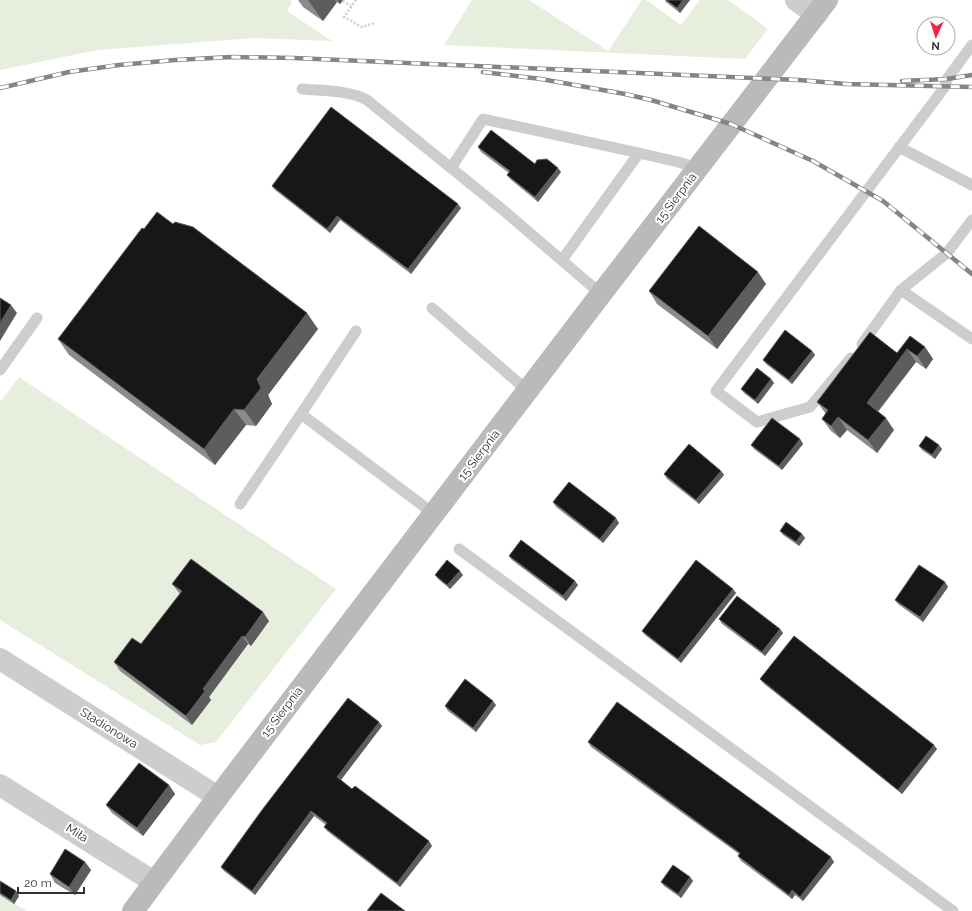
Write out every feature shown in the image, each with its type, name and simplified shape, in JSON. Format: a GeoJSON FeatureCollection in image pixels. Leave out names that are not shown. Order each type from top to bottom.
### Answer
{"type":"FeatureCollection","features":[{"type":"Feature","properties":{"kind":"main road","name":"15 Sierpnia"},"geometry":{"type":"LineString","coordinates":[[132,911],[821,7]]}},
{"type":"Feature","properties":{"kind":"street"},"geometry":{"type":"LineString","coordinates":[[796,0],[821,7]]}},
{"type":"Feature","properties":{"kind":"street","name":"Stadionowa"},"geometry":{"type":"LineString","coordinates":[[0,659],[218,797]]}},
{"type":"Feature","properties":{"kind":"street","name":"Miła"},"geometry":{"type":"LineString","coordinates":[[0,785],[154,882]]}},
{"type":"Feature","properties":{"kind":"lane"},"geometry":{"type":"LineString","coordinates":[[972,46],[947,79],[944,88],[716,390],[757,422],[810,407],[871,334],[901,290],[947,253],[972,220]]}},
{"type":"Feature","properties":{"kind":"lane"},"geometry":{"type":"LineString","coordinates":[[302,89],[361,96],[451,168],[601,294]]}},
{"type":"Feature","properties":{"kind":"lane"},"geometry":{"type":"LineString","coordinates":[[451,168],[483,119],[639,153],[698,168]]}},
{"type":"Feature","properties":{"kind":"lane"},"geometry":{"type":"LineString","coordinates":[[899,147],[972,185]]}},
{"type":"Feature","properties":{"kind":"lane"},"geometry":{"type":"LineString","coordinates":[[562,260],[639,153]]}},
{"type":"Feature","properties":{"kind":"lane"},"geometry":{"type":"LineString","coordinates":[[901,290],[972,339]]}},
{"type":"Feature","properties":{"kind":"lane"},"geometry":{"type":"LineString","coordinates":[[432,308],[528,391]]}},
{"type":"Feature","properties":{"kind":"lane"},"geometry":{"type":"LineString","coordinates":[[0,370],[37,318]]}},
{"type":"Feature","properties":{"kind":"lane"},"geometry":{"type":"LineString","coordinates":[[240,504],[356,331]]}},
{"type":"Feature","properties":{"kind":"lane"},"geometry":{"type":"LineString","coordinates":[[301,414],[434,514]]}},
{"type":"Feature","properties":{"kind":"lane"},"geometry":{"type":"LineString","coordinates":[[459,549],[953,911]]}},
{"type":"Feature","properties":{"kind":"path"},"geometry":{"type":"LineString","coordinates":[[343,0],[351,6]]}},
{"type":"Feature","properties":{"kind":"path"},"geometry":{"type":"LineString","coordinates":[[356,0],[344,17],[362,27],[375,23]]}},
{"type":"Feature","properties":{"kind":"green space"},"geometry":{"type":"Polygon","coordinates":[[[0,0],[290,0],[292,2],[287,11],[332,41],[254,38],[98,50],[0,70],[0,0]]]}},
{"type":"Feature","properties":{"kind":"green space"},"geometry":{"type":"Polygon","coordinates":[[[472,0],[529,0],[608,51],[642,0],[646,0],[681,25],[700,0],[728,0],[768,29],[745,59],[444,45],[472,0]]]}},
{"type":"Feature","properties":{"kind":"green space"},"geometry":{"type":"Polygon","coordinates":[[[19,377],[336,589],[216,742],[200,745],[0,620],[0,402],[19,377]]]}},
{"type":"Feature","properties":{"kind":"green space"},"geometry":{"type":"Polygon","coordinates":[[[0,895],[26,911],[0,911],[0,895]]]}},
{"type":"Feature","properties":{"kind":"building"},"geometry":{"type":"Polygon","coordinates":[[[666,0],[683,0],[677,8],[666,0]]]}},
{"type":"Feature","properties":{"kind":"building"},"geometry":{"type":"Polygon","coordinates":[[[331,107],[458,204],[408,269],[337,216],[327,229],[272,186],[331,107]]]}},
{"type":"Feature","properties":{"kind":"building"},"geometry":{"type":"Polygon","coordinates":[[[491,130],[535,164],[537,160],[547,159],[558,168],[535,197],[507,175],[510,171],[478,147],[491,130]]]}},
{"type":"Feature","properties":{"kind":"building"},"geometry":{"type":"Polygon","coordinates":[[[157,212],[173,224],[175,222],[193,227],[307,313],[257,379],[261,388],[244,410],[234,409],[204,449],[58,339],[142,228],[144,229],[157,212]]]}},
{"type":"Feature","properties":{"kind":"building"},"geometry":{"type":"Polygon","coordinates":[[[699,226],[758,272],[708,336],[649,291],[699,226]]]}},
{"type":"Feature","properties":{"kind":"building"},"geometry":{"type":"Polygon","coordinates":[[[0,298],[11,305],[0,323],[0,298]]]}},
{"type":"Feature","properties":{"kind":"building"},"geometry":{"type":"Polygon","coordinates":[[[785,330],[812,351],[789,380],[763,360],[785,330]]]}},
{"type":"Feature","properties":{"kind":"building"},"geometry":{"type":"Polygon","coordinates":[[[870,332],[897,353],[910,336],[925,347],[917,356],[907,349],[867,403],[886,418],[868,440],[838,417],[831,426],[822,419],[828,410],[817,402],[870,332]]]}},
{"type":"Feature","properties":{"kind":"building"},"geometry":{"type":"Polygon","coordinates":[[[757,368],[771,379],[755,400],[741,389],[757,368]]]}},
{"type":"Feature","properties":{"kind":"building"},"geometry":{"type":"Polygon","coordinates":[[[772,418],[800,439],[779,466],[751,445],[772,418]]]}},
{"type":"Feature","properties":{"kind":"building"},"geometry":{"type":"Polygon","coordinates":[[[926,436],[939,445],[932,455],[919,446],[926,436]]]}},
{"type":"Feature","properties":{"kind":"building"},"geometry":{"type":"Polygon","coordinates":[[[689,444],[721,471],[696,500],[664,474],[689,444]]]}},
{"type":"Feature","properties":{"kind":"building"},"geometry":{"type":"Polygon","coordinates":[[[569,482],[616,518],[600,539],[553,502],[569,482]]]}},
{"type":"Feature","properties":{"kind":"building"},"geometry":{"type":"Polygon","coordinates":[[[786,522],[802,534],[796,542],[780,531],[786,522]]]}},
{"type":"Feature","properties":{"kind":"building"},"geometry":{"type":"Polygon","coordinates":[[[521,540],[575,581],[563,596],[509,556],[521,540]]]}},
{"type":"Feature","properties":{"kind":"building"},"geometry":{"type":"Polygon","coordinates":[[[191,559],[263,612],[245,637],[242,636],[203,689],[205,691],[186,716],[114,662],[132,638],[141,644],[182,591],[172,584],[191,559]]]}},
{"type":"Feature","properties":{"kind":"building"},"geometry":{"type":"Polygon","coordinates":[[[447,560],[460,571],[447,585],[435,575],[447,560]]]}},
{"type":"Feature","properties":{"kind":"building"},"geometry":{"type":"Polygon","coordinates":[[[696,560],[733,589],[678,659],[642,631],[696,560]]]}},
{"type":"Feature","properties":{"kind":"building"},"geometry":{"type":"Polygon","coordinates":[[[919,565],[945,582],[920,617],[895,600],[919,565]]]}},
{"type":"Feature","properties":{"kind":"building"},"geometry":{"type":"Polygon","coordinates":[[[737,596],[780,629],[762,652],[719,619],[737,596]]]}},
{"type":"Feature","properties":{"kind":"building"},"geometry":{"type":"Polygon","coordinates":[[[794,636],[934,745],[898,790],[760,679],[794,636]]]}},
{"type":"Feature","properties":{"kind":"building"},"geometry":{"type":"Polygon","coordinates":[[[465,679],[493,701],[473,728],[445,706],[465,679]]]}},
{"type":"Feature","properties":{"kind":"building"},"geometry":{"type":"Polygon","coordinates":[[[348,698],[379,722],[337,777],[352,789],[355,786],[429,841],[397,883],[324,827],[327,823],[311,811],[252,891],[221,867],[262,810],[348,698]]]}},
{"type":"Feature","properties":{"kind":"building"},"geometry":{"type":"Polygon","coordinates":[[[617,702],[831,857],[800,897],[792,890],[789,895],[738,856],[740,853],[588,742],[617,702]]]}},
{"type":"Feature","properties":{"kind":"building"},"geometry":{"type":"Polygon","coordinates":[[[139,763],[169,785],[137,828],[106,805],[139,763]]]}},
{"type":"Feature","properties":{"kind":"building"},"geometry":{"type":"Polygon","coordinates":[[[65,849],[85,862],[69,887],[50,874],[65,849]]]}},
{"type":"Feature","properties":{"kind":"building"},"geometry":{"type":"Polygon","coordinates":[[[673,865],[690,877],[678,894],[661,882],[673,865]]]}},
{"type":"Feature","properties":{"kind":"building"},"geometry":{"type":"Polygon","coordinates":[[[0,881],[16,891],[11,900],[0,893],[0,881]]]}},
{"type":"Feature","properties":{"kind":"building"},"geometry":{"type":"Polygon","coordinates":[[[381,893],[405,911],[367,911],[381,893]]]}},
{"type":"Feature","properties":{"kind":"railway"},"geometry":{"type":"LineString","coordinates":[[0,88],[69,72],[119,65],[231,57],[294,58],[799,80],[846,84],[972,87]]}},
{"type":"Feature","properties":{"kind":"railway"},"geometry":{"type":"LineString","coordinates":[[483,72],[541,79],[625,94],[651,100],[731,124],[813,161],[883,201],[972,274]]}},
{"type":"Feature","properties":{"kind":"railway"},"geometry":{"type":"LineString","coordinates":[[902,81],[947,79],[972,75]]}}]}
